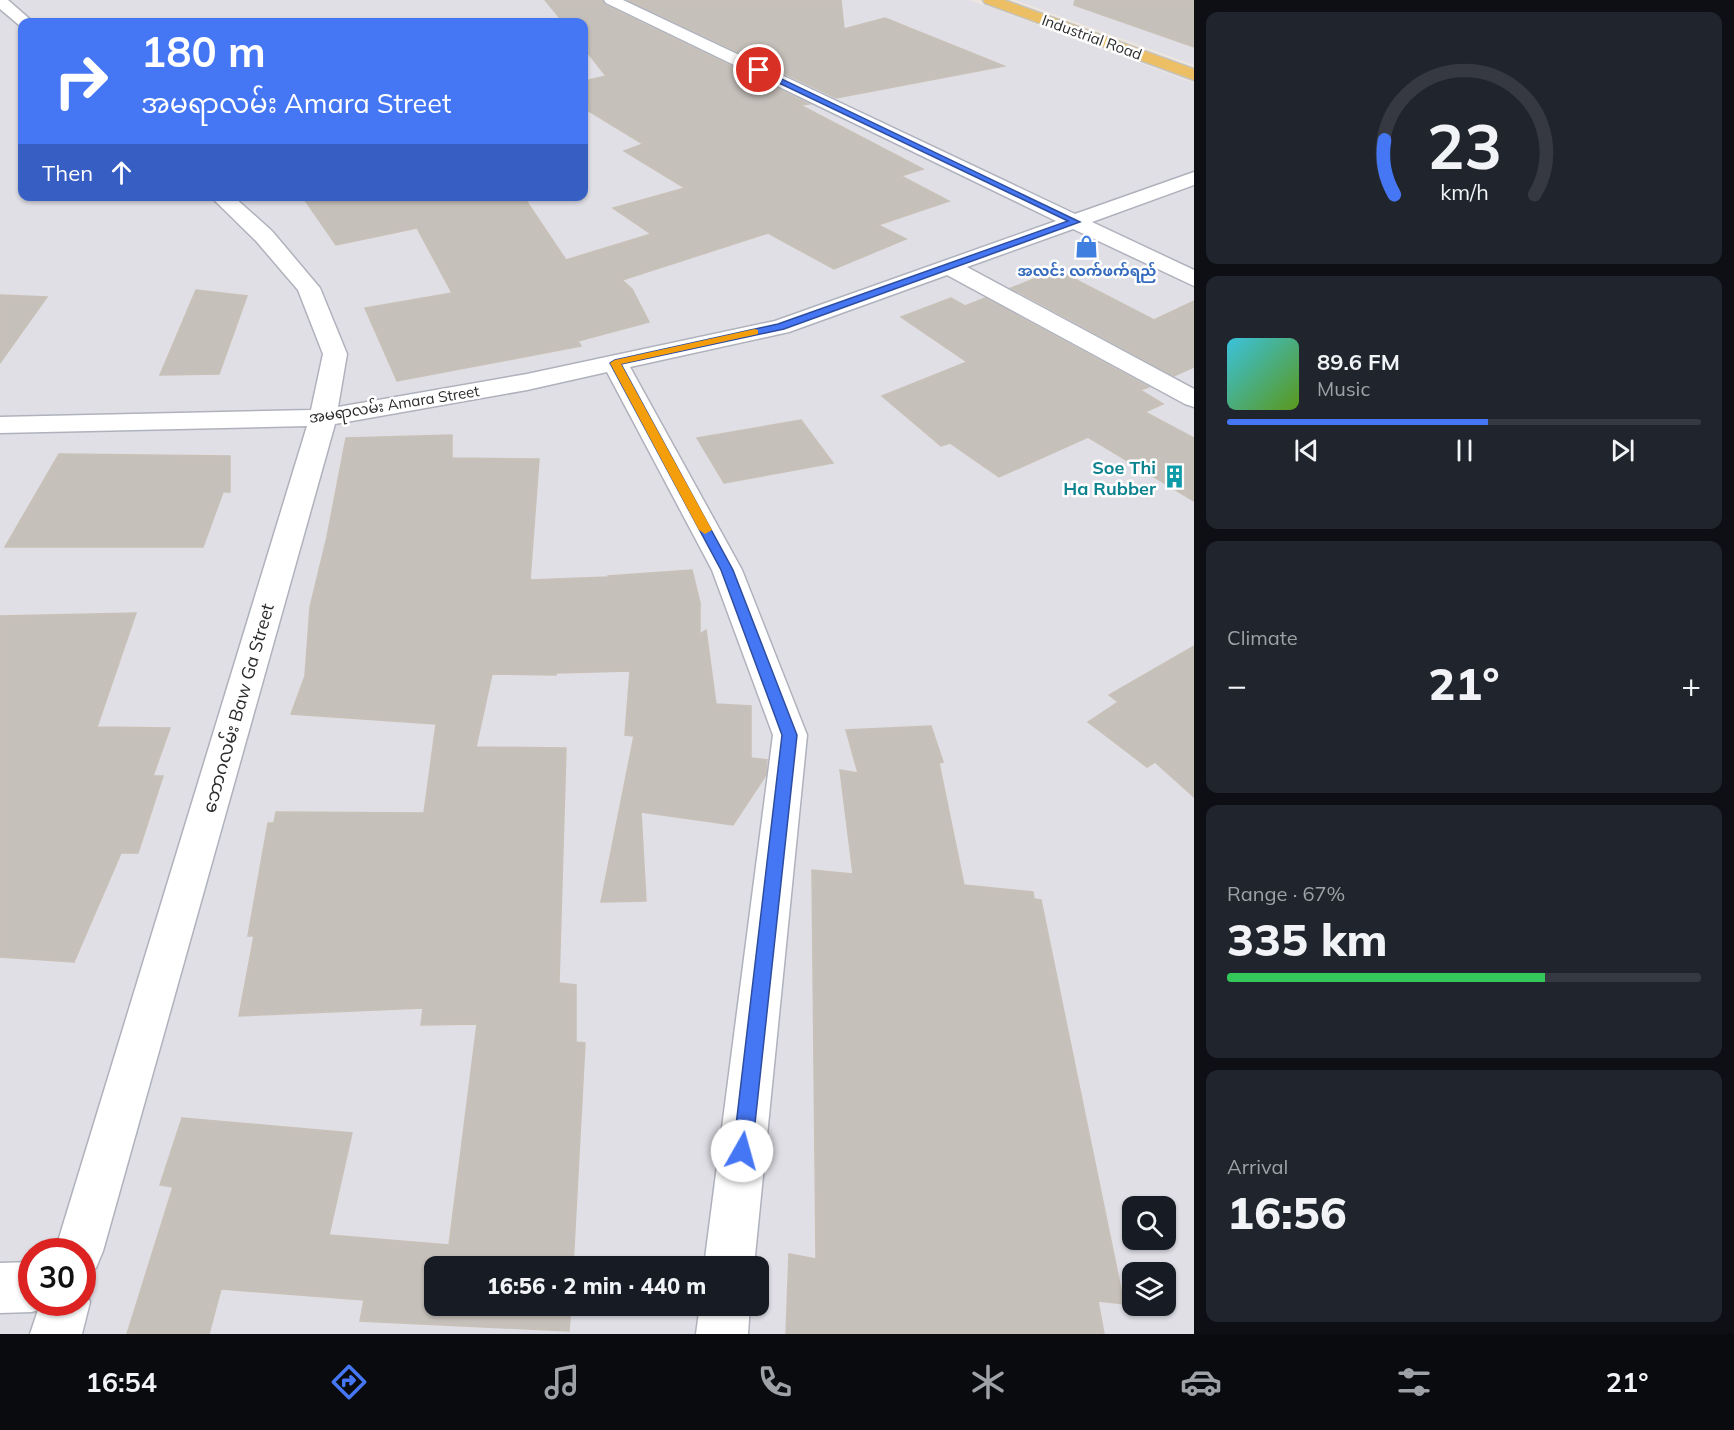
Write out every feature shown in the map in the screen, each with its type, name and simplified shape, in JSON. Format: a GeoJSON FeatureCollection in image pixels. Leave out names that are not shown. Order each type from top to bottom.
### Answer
{"type":"FeatureCollection","features":[{"type":"Feature","properties":{"kind":"main road","name":"Industrial Road"},"geometry":{"type":"LineString","coordinates":[[990,0],[1194,75]]}},
{"type":"Feature","properties":{"kind":"street"},"geometry":{"type":"LineString","coordinates":[[611,0],[1194,279]]}},
{"type":"Feature","properties":{"kind":"street"},"geometry":{"type":"LineString","coordinates":[[0,1],[20,18]]}},
{"type":"Feature","properties":{"kind":"street","name":"အမရာလမ်း Amara Street"},"geometry":{"type":"LineString","coordinates":[[0,425],[323,418],[526,382],[781,327],[1194,178]]}},
{"type":"Feature","properties":{"kind":"street","name":"ဘောဂလမ်း Baw Ga Street"},"geometry":{"type":"LineString","coordinates":[[84,1238],[323,418],[335,354],[309,288],[264,236],[226,201]]}},
{"type":"Feature","properties":{"kind":"street"},"geometry":{"type":"LineString","coordinates":[[950,267],[1194,399]]}},
{"type":"Feature","properties":{"kind":"street"},"geometry":{"type":"LineString","coordinates":[[615,363],[727,570],[790,735],[730,1256]]}},
{"type":"Feature","properties":{"kind":"street"},"geometry":{"type":"LineString","coordinates":[[0,1288],[18,1287]]}},
{"type":"Feature","properties":{"kind":"street"},"geometry":{"type":"LineString","coordinates":[[56,1334],[61,1316]]}},
{"type":"Feature","properties":{"kind":"street"},"geometry":{"type":"LineString","coordinates":[[722,1334],[724,1316]]}},
{"type":"Feature","properties":{"kind":"shaded area"},"geometry":{"type":"Polygon","coordinates":[[[0,0],[970,0],[1194,83],[1194,1334],[0,1334],[0,0]]]}},
{"type":"Feature","properties":{"kind":"shaded area"},"geometry":{"type":"Polygon","coordinates":[[[1015,0],[1194,0],[1194,65],[1015,0]]]}},
{"type":"Feature","properties":{"kind":"building"},"geometry":{"type":"Polygon","coordinates":[[[545,0],[602,0],[605,5],[809,104],[800,105],[923,169],[901,176],[949,201],[878,225],[906,239],[834,269],[768,233],[622,280],[632,289],[649,322],[578,341],[581,346],[397,381],[365,308],[452,293],[417,228],[336,245],[305,201],[526,201],[566,260],[651,234],[613,208],[685,188],[624,151],[643,144],[588,110],[588,80],[606,76],[588,53],[588,18],[560,18],[545,0]]]}},
{"type":"Feature","properties":{"kind":"building"},"geometry":{"type":"Polygon","coordinates":[[[628,0],[841,0],[844,29],[885,18],[1004,66],[836,98],[628,0]]]}},
{"type":"Feature","properties":{"kind":"building"},"geometry":{"type":"Polygon","coordinates":[[[1075,0],[1194,0],[1194,47],[1074,5],[1075,0]]]}},
{"type":"Feature","properties":{"kind":"building"},"geometry":{"type":"Polygon","coordinates":[[[1057,270],[1154,320],[1194,301],[1194,367],[1174,376],[1011,288],[1057,270]]]}},
{"type":"Feature","properties":{"kind":"building"},"geometry":{"type":"Polygon","coordinates":[[[196,290],[247,296],[219,374],[160,375],[196,290]]]}},
{"type":"Feature","properties":{"kind":"building"},"geometry":{"type":"Polygon","coordinates":[[[0,295],[47,297],[0,363],[0,295]]]}},
{"type":"Feature","properties":{"kind":"building"},"geometry":{"type":"Polygon","coordinates":[[[951,298],[965,306],[985,298],[1149,387],[1140,390],[1163,404],[1145,412],[1194,438],[1194,501],[1088,437],[999,477],[950,443],[941,446],[882,396],[967,362],[901,317],[951,298]]]}},
{"type":"Feature","properties":{"kind":"building"},"geometry":{"type":"Polygon","coordinates":[[[801,420],[833,463],[724,483],[697,438],[801,420]]]}},
{"type":"Feature","properties":{"kind":"building"},"geometry":{"type":"Polygon","coordinates":[[[452,435],[452,458],[539,459],[530,580],[608,577],[692,570],[700,603],[700,634],[706,630],[716,704],[751,706],[751,758],[767,760],[766,775],[733,825],[641,812],[646,901],[601,902],[634,736],[625,735],[630,671],[556,673],[556,675],[492,674],[476,747],[566,748],[559,983],[576,985],[576,1042],[585,1043],[574,1256],[424,1256],[424,1316],[570,1316],[569,1331],[360,1321],[364,1300],[221,1289],[209,1334],[127,1334],[173,1187],[160,1185],[182,1118],[352,1133],[329,1235],[449,1245],[477,1024],[421,1025],[423,1008],[239,1016],[254,936],[248,936],[268,823],[274,823],[276,812],[424,813],[436,724],[291,714],[305,676],[310,607],[327,537],[346,438],[452,435]]]}},
{"type":"Feature","properties":{"kind":"building"},"geometry":{"type":"Polygon","coordinates":[[[59,454],[230,456],[230,492],[223,492],[203,547],[5,547],[59,454]]]}},
{"type":"Feature","properties":{"kind":"building"},"geometry":{"type":"Polygon","coordinates":[[[136,613],[97,727],[170,728],[153,776],[163,776],[138,853],[121,853],[74,962],[0,957],[0,616],[136,613]]]}},
{"type":"Feature","properties":{"kind":"building"},"geometry":{"type":"Polygon","coordinates":[[[1194,646],[1194,797],[1155,762],[1147,767],[1088,722],[1118,702],[1109,695],[1194,646]]]}},
{"type":"Feature","properties":{"kind":"building"},"geometry":{"type":"Polygon","coordinates":[[[931,726],[943,762],[939,763],[964,885],[1033,892],[1034,899],[1041,900],[1122,1294],[1122,1304],[1098,1301],[1104,1334],[786,1334],[789,1254],[816,1259],[812,870],[853,874],[840,770],[858,773],[846,730],[931,726]]]}},
{"type":"Feature","properties":{"kind":"slow traffic"},"geometry":{"type":"LineString","coordinates":[[705,530],[615,363],[755,332]]}},
{"type":"Feature","properties":{"kind":"place","name":"အလင်း လက်ဖက်ရည်"},"geometry":{"type":"Point","coordinates":[1087,246]}},
{"type":"Feature","properties":{"kind":"place","name":"Soe Thi Ha Rubber"},"geometry":{"type":"Point","coordinates":[1174,477]}},
{"type":"Feature","properties":{"kind":"route"},"geometry":{"type":"LineString","coordinates":[[742,1151],[790,735],[727,570],[615,363],[781,327],[1076,222],[759,70]]}}]}
